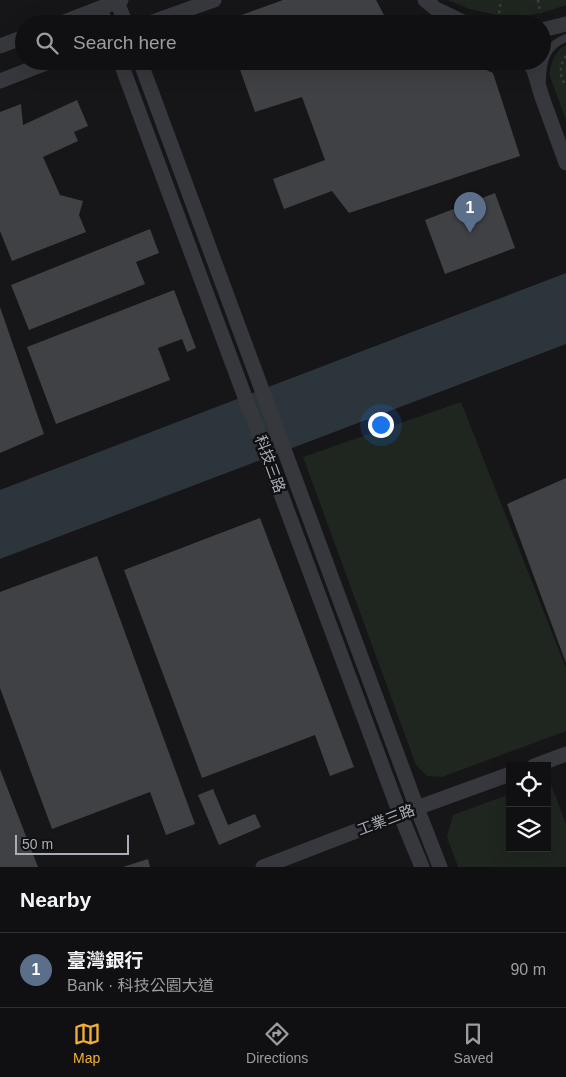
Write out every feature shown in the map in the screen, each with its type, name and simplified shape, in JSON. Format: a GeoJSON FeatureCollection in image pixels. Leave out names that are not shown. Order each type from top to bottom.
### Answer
{"type":"FeatureCollection","features":[{"type":"Feature","properties":{"kind":"street"},"geometry":{"type":"LineString","coordinates":[[172,15],[214,0]]}},
{"type":"Feature","properties":{"kind":"street"},"geometry":{"type":"LineString","coordinates":[[425,0],[436,9],[448,15]]}},
{"type":"Feature","properties":{"kind":"street"},"geometry":{"type":"LineString","coordinates":[[82,15],[119,1],[123,15]]}},
{"type":"Feature","properties":{"kind":"street"},"geometry":{"type":"LineString","coordinates":[[100,8],[103,15]]}},
{"type":"Feature","properties":{"kind":"street"},"geometry":{"type":"LineString","coordinates":[[551,28],[566,24]]}},
{"type":"Feature","properties":{"kind":"street"},"geometry":{"type":"LineString","coordinates":[[0,46],[15,40]]}},
{"type":"Feature","properties":{"kind":"street"},"geometry":{"type":"LineString","coordinates":[[0,81],[28,70]]}},
{"type":"Feature","properties":{"kind":"street","name":"科技三路"},"geometry":{"type":"LineString","coordinates":[[123,70],[400,814],[422,867]]}},
{"type":"Feature","properties":{"kind":"street","name":"科技三路"},"geometry":{"type":"LineString","coordinates":[[143,70],[440,867]]}},
{"type":"Feature","properties":{"kind":"street"},"geometry":{"type":"LineString","coordinates":[[534,70],[566,163]]}},
{"type":"Feature","properties":{"kind":"street"},"geometry":{"type":"LineString","coordinates":[[545,762],[566,754]]}},
{"type":"Feature","properties":{"kind":"street","name":"工業三路"},"geometry":{"type":"LineString","coordinates":[[263,867],[506,775]]}},
{"type":"Feature","properties":{"kind":"lane"},"geometry":{"type":"LineString","coordinates":[[551,48],[558,41],[566,38]]}},
{"type":"Feature","properties":{"kind":"lane"},"geometry":{"type":"LineString","coordinates":[[542,70],[542,97]]}},
{"type":"Feature","properties":{"kind":"path"},"geometry":{"type":"LineString","coordinates":[[499,13],[501,0]]}},
{"type":"Feature","properties":{"kind":"path"},"geometry":{"type":"LineString","coordinates":[[538,0],[540,12]]}},
{"type":"Feature","properties":{"kind":"path"},"geometry":{"type":"LineString","coordinates":[[566,56],[561,65],[560,72],[566,86]]}},
{"type":"Feature","properties":{"kind":"shaded area"},"geometry":{"type":"Polygon","coordinates":[[[448,0],[566,0],[566,5],[530,15],[497,15],[469,9],[448,0]]]}},
{"type":"Feature","properties":{"kind":"shaded area"},"geometry":{"type":"Polygon","coordinates":[[[566,45],[566,120],[549,74],[553,58],[566,45]]]}},
{"type":"Feature","properties":{"kind":"shaded area"},"geometry":{"type":"Polygon","coordinates":[[[566,273],[566,344],[0,559],[0,490],[566,273]]]}},
{"type":"Feature","properties":{"kind":"shaded area"},"geometry":{"type":"Polygon","coordinates":[[[461,402],[566,668],[566,731],[442,777],[427,776],[416,765],[303,457],[461,402]]]}},
{"type":"Feature","properties":{"kind":"shaded area"},"geometry":{"type":"Polygon","coordinates":[[[551,784],[566,824],[566,867],[458,867],[447,837],[453,815],[506,795],[506,852],[551,852],[551,784]]]}},
{"type":"Feature","properties":{"kind":"building"},"geometry":{"type":"Polygon","coordinates":[[[283,0],[376,0],[384,15],[241,15],[283,0]]]}},
{"type":"Feature","properties":{"kind":"building"},"geometry":{"type":"Polygon","coordinates":[[[240,70],[486,70],[493,73],[520,156],[349,213],[332,191],[284,209],[273,179],[325,160],[302,97],[255,112],[240,70]]]}},
{"type":"Feature","properties":{"kind":"building"},"geometry":{"type":"Polygon","coordinates":[[[77,100],[88,126],[74,132],[78,141],[43,157],[60,195],[83,201],[79,215],[86,232],[12,261],[0,231],[0,112],[21,104],[23,125],[77,100]]]}},
{"type":"Feature","properties":{"kind":"building"},"geometry":{"type":"Polygon","coordinates":[[[495,193],[515,248],[445,274],[425,220],[495,193]]]}},
{"type":"Feature","properties":{"kind":"building"},"geometry":{"type":"Polygon","coordinates":[[[150,229],[159,253],[136,262],[145,284],[29,330],[11,285],[150,229]]]}},
{"type":"Feature","properties":{"kind":"building"},"geometry":{"type":"Polygon","coordinates":[[[174,290],[196,348],[187,352],[182,339],[158,348],[170,380],[56,424],[27,347],[174,290]]]}},
{"type":"Feature","properties":{"kind":"building"},"geometry":{"type":"Polygon","coordinates":[[[0,307],[44,434],[0,453],[0,307]]]}},
{"type":"Feature","properties":{"kind":"building"},"geometry":{"type":"Polygon","coordinates":[[[566,478],[566,663],[507,504],[566,478]]]}},
{"type":"Feature","properties":{"kind":"building"},"geometry":{"type":"Polygon","coordinates":[[[260,518],[354,767],[330,776],[315,735],[202,778],[124,570],[260,518]]]}},
{"type":"Feature","properties":{"kind":"building"},"geometry":{"type":"Polygon","coordinates":[[[97,556],[195,824],[166,835],[150,792],[52,829],[0,688],[0,592],[97,556]]]}},
{"type":"Feature","properties":{"kind":"building"},"geometry":{"type":"Polygon","coordinates":[[[0,769],[38,867],[0,867],[0,769]]]}},
{"type":"Feature","properties":{"kind":"building"},"geometry":{"type":"Polygon","coordinates":[[[213,789],[228,825],[255,814],[261,827],[219,845],[198,795],[213,789]]]}},
{"type":"Feature","properties":{"kind":"building"},"geometry":{"type":"Polygon","coordinates":[[[148,859],[150,867],[123,867],[148,859]]]}},
{"type":"Feature","properties":{"kind":"place","name":"臺灣銀行"},"geometry":{"type":"Point","coordinates":[470,233]}}]}
